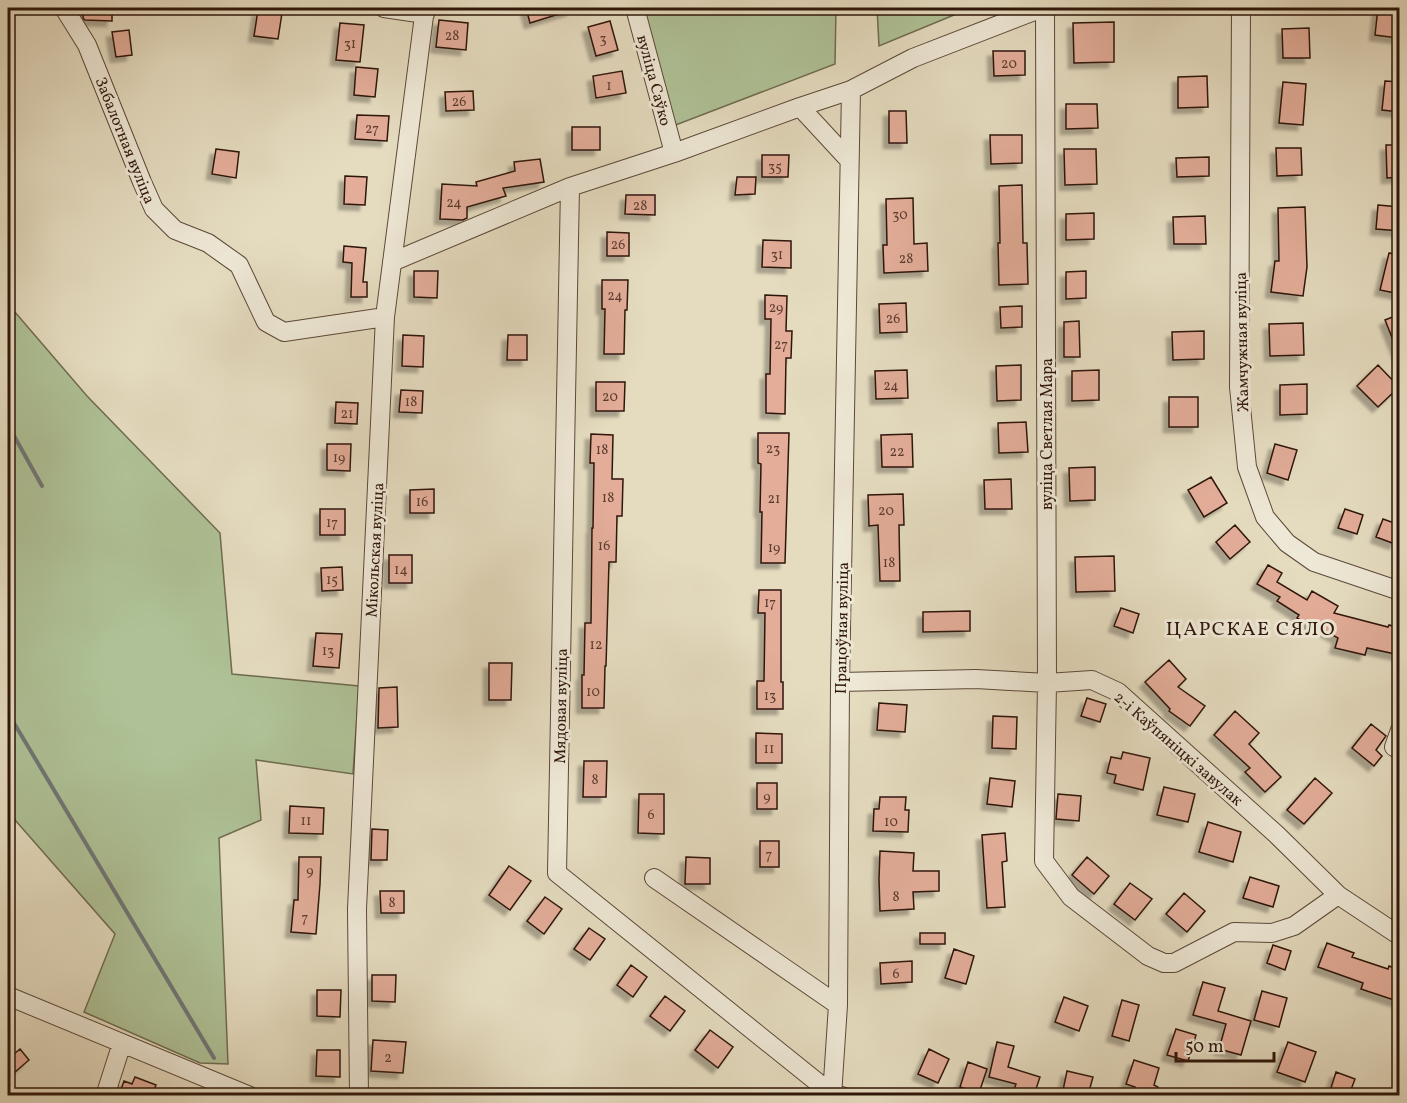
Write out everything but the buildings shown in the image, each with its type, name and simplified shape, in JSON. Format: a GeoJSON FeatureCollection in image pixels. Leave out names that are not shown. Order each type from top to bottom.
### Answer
{"type":"FeatureCollection","features":[{"type":"Feature","properties":{"kind":"street","name":"Забалотная вуліца"},"geometry":{"type":"LineString","coordinates":[[64,8],[87,45],[154,209],[175,230],[208,243],[239,265],[266,322],[284,332],[385,317]]}},
{"type":"Feature","properties":{"kind":"street"},"geometry":{"type":"LineString","coordinates":[[384,8],[425,11]]}},
{"type":"Feature","properties":{"kind":"street","name":"вуліца Саўко"},"geometry":{"type":"LineString","coordinates":[[635,8],[674,153]]}},
{"type":"Feature","properties":{"kind":"street"},"geometry":{"type":"LineString","coordinates":[[392,262],[570,187],[851,90],[913,58],[1043,8]]}},
{"type":"Feature","properties":{"kind":"street","name":"вуліца Светлая Мара"},"geometry":{"type":"LineString","coordinates":[[1043,8],[1047,682],[1044,861],[1071,897],[1148,956],[1164,963],[1174,963],[1234,932],[1272,933],[1294,926],[1338,896]]}},
{"type":"Feature","properties":{"kind":"street","name":"Жамчужная вуліца"},"geometry":{"type":"LineString","coordinates":[[1241,8],[1239,387],[1247,467],[1265,517],[1287,543],[1314,562],[1400,591]]}},
{"type":"Feature","properties":{"kind":"street","name":"Мікольская вуліца"},"geometry":{"type":"LineString","coordinates":[[359,1095],[357,909],[385,317],[425,11]]}},
{"type":"Feature","properties":{"kind":"street","name":"Працоўная вуліца"},"geometry":{"type":"LineString","coordinates":[[835,1095],[851,90]]}},
{"type":"Feature","properties":{"kind":"street"},"geometry":{"type":"LineString","coordinates":[[800,107],[849,160]]}},
{"type":"Feature","properties":{"kind":"street","name":"Мядовая вуліца"},"geometry":{"type":"LineString","coordinates":[[570,187],[557,873],[835,1095]]}},
{"type":"Feature","properties":{"kind":"street","name":"2-і Каўпяніцкі завулак"},"geometry":{"type":"LineString","coordinates":[[840,682],[976,679],[1047,682],[1092,680],[1118,692],[1276,834],[1338,896],[1400,936]]}},
{"type":"Feature","properties":{"kind":"street"},"geometry":{"type":"LineString","coordinates":[[654,878],[838,1005]]}},
{"type":"Feature","properties":{"kind":"street"},"geometry":{"type":"LineString","coordinates":[[8,996],[250,1095]]}},
{"type":"Feature","properties":{"kind":"street"},"geometry":{"type":"LineString","coordinates":[[105,1095],[122,1043]]}},
{"type":"Feature","properties":{"kind":"green space"},"geometry":{"type":"Polygon","coordinates":[[[642,8],[836,8],[835,64],[673,126],[642,8]]]}},
{"type":"Feature","properties":{"kind":"green space"},"geometry":{"type":"Polygon","coordinates":[[[877,8],[971,8],[879,46],[877,8]]]}},
{"type":"Feature","properties":{"kind":"green space"},"geometry":{"type":"Polygon","coordinates":[[[8,304],[87,396],[220,533],[232,674],[359,686],[353,774],[256,760],[261,820],[219,838],[228,1064],[200,1063],[84,1012],[115,934],[8,812],[8,304]]]}},
{"type":"Feature","properties":{"kind":"waterway"},"geometry":{"type":"LineString","coordinates":[[8,425],[42,486]]}},
{"type":"Feature","properties":{"kind":"waterway"},"geometry":{"type":"LineString","coordinates":[[8,713],[214,1058]]}},
{"type":"Feature","properties":{"kind":"district","name":"ЦАРСКАЕ СЯЛО"},"geometry":{"type":"Point","coordinates":[1251,628]}}]}
